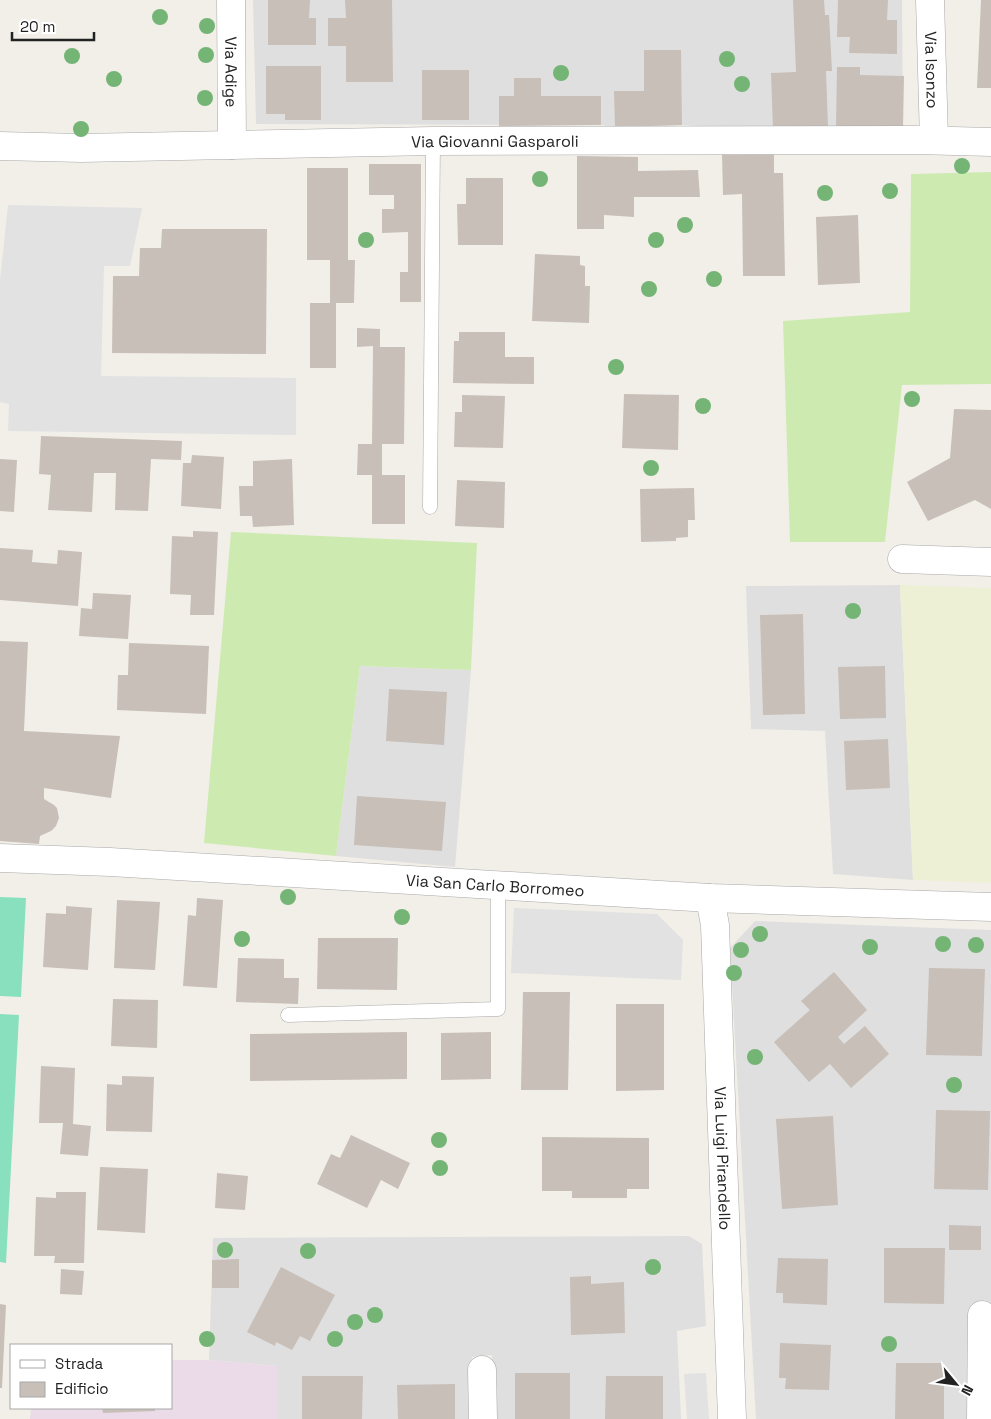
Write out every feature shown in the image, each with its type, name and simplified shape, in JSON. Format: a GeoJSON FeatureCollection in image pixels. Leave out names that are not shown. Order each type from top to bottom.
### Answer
{"type":"FeatureCollection","features":[{"type":"Feature","properties":{"kind":"street","name":"Via Adige"},"geometry":{"type":"LineString","coordinates":[[231,0],[232,145]]}},
{"type":"Feature","properties":{"kind":"street","name":"Via Isonzo"},"geometry":{"type":"LineString","coordinates":[[930,0],[934,140]]}},
{"type":"Feature","properties":{"kind":"street","name":"Via Giovanni Gasparoli"},"geometry":{"type":"LineString","coordinates":[[0,146],[81,148],[433,141],[934,140],[991,142]]}},
{"type":"Feature","properties":{"kind":"street"},"geometry":{"type":"LineString","coordinates":[[902,559],[991,562]]}},
{"type":"Feature","properties":{"kind":"street","name":"Via San Carlo Borromeo"},"geometry":{"type":"LineString","coordinates":[[0,858],[110,862],[710,898],[991,907]]}},
{"type":"Feature","properties":{"kind":"street","name":"Via Luigi Pirandello"},"geometry":{"type":"LineString","coordinates":[[710,898],[715,925],[732,1419]]}},
{"type":"Feature","properties":{"kind":"street"},"geometry":{"type":"LineString","coordinates":[[981,1419],[982,1316]]}},
{"type":"Feature","properties":{"kind":"street"},"geometry":{"type":"LineString","coordinates":[[482,1370],[483,1419]]}},
{"type":"Feature","properties":{"kind":"lane"},"geometry":{"type":"LineString","coordinates":[[430,507],[433,141]]}},
{"type":"Feature","properties":{"kind":"lane"},"geometry":{"type":"LineString","coordinates":[[288,1014],[498,1009],[498,885]]}},
{"type":"Feature","properties":{"kind":"shaded area"},"geometry":{"type":"Polygon","coordinates":[[[253,0],[902,0],[903,128],[773,130],[682,125],[615,127],[601,125],[256,124],[253,0]]]}},
{"type":"Feature","properties":{"kind":"shaded area"},"geometry":{"type":"Polygon","coordinates":[[[8,205],[142,208],[130,266],[104,266],[101,376],[296,378],[296,435],[8,431],[9,404],[0,402],[0,280],[8,205]]]}},
{"type":"Feature","properties":{"kind":"shaded area"},"geometry":{"type":"Polygon","coordinates":[[[900,585],[913,880],[833,874],[825,731],[751,729],[746,586],[900,585]]]}},
{"type":"Feature","properties":{"kind":"shaded area"},"geometry":{"type":"Polygon","coordinates":[[[360,666],[471,670],[455,867],[336,856],[360,666]]]}},
{"type":"Feature","properties":{"kind":"shaded area"},"geometry":{"type":"Polygon","coordinates":[[[514,908],[657,914],[683,940],[681,980],[511,973],[514,908]]]}},
{"type":"Feature","properties":{"kind":"shaded area"},"geometry":{"type":"Polygon","coordinates":[[[755,921],[991,930],[991,1419],[756,1419],[730,948],[755,921]]]}},
{"type":"Feature","properties":{"kind":"shaded area"},"geometry":{"type":"Polygon","coordinates":[[[689,1236],[702,1244],[706,1326],[677,1331],[681,1419],[498,1419],[492,1416],[492,1355],[472,1357],[472,1419],[278,1419],[278,1366],[209,1360],[213,1238],[689,1236]]]}},
{"type":"Feature","properties":{"kind":"shaded area"},"geometry":{"type":"Polygon","coordinates":[[[172,1360],[209,1360],[278,1366],[278,1419],[30,1419],[31,1409],[172,1409],[172,1360]]]}},
{"type":"Feature","properties":{"kind":"shaded area"},"geometry":{"type":"Polygon","coordinates":[[[706,1373],[709,1419],[687,1419],[684,1374],[706,1373]]]}},
{"type":"Feature","properties":{"kind":"green space"},"geometry":{"type":"Polygon","coordinates":[[[991,172],[991,384],[902,385],[885,542],[790,542],[783,321],[910,312],[911,174],[991,172]]]}},
{"type":"Feature","properties":{"kind":"green space"},"geometry":{"type":"Polygon","coordinates":[[[231,532],[477,543],[471,670],[360,666],[336,856],[204,843],[231,532]]]}},
{"type":"Feature","properties":{"kind":"green space"},"geometry":{"type":"Polygon","coordinates":[[[900,585],[991,588],[991,883],[913,880],[900,585]]]}},
{"type":"Feature","properties":{"kind":"green space"},"geometry":{"type":"Polygon","coordinates":[[[0,897],[26,898],[21,997],[0,996],[0,897]]]}},
{"type":"Feature","properties":{"kind":"green space"},"geometry":{"type":"Polygon","coordinates":[[[0,1014],[19,1015],[6,1263],[0,1262],[0,1014]]]}},
{"type":"Feature","properties":{"kind":"building"},"geometry":{"type":"Polygon","coordinates":[[[268,0],[310,0],[309,18],[316,18],[316,45],[268,45],[268,0]]]}},
{"type":"Feature","properties":{"kind":"building"},"geometry":{"type":"Polygon","coordinates":[[[345,0],[392,0],[393,82],[346,82],[346,46],[328,46],[328,18],[346,18],[345,0]]]}},
{"type":"Feature","properties":{"kind":"building"},"geometry":{"type":"Polygon","coordinates":[[[793,0],[824,0],[825,15],[829,15],[832,71],[826,71],[828,127],[773,130],[771,73],[796,72],[793,0]]]}},
{"type":"Feature","properties":{"kind":"building"},"geometry":{"type":"Polygon","coordinates":[[[838,0],[888,0],[887,20],[897,20],[897,54],[849,53],[850,37],[837,37],[838,0]]]}},
{"type":"Feature","properties":{"kind":"building"},"geometry":{"type":"Polygon","coordinates":[[[981,0],[991,0],[991,88],[977,88],[981,0]]]}},
{"type":"Feature","properties":{"kind":"building"},"geometry":{"type":"Polygon","coordinates":[[[644,50],[681,50],[682,125],[615,127],[614,91],[644,91],[644,50]]]}},
{"type":"Feature","properties":{"kind":"building"},"geometry":{"type":"Polygon","coordinates":[[[266,66],[321,66],[321,120],[285,120],[285,114],[266,114],[266,66]]]}},
{"type":"Feature","properties":{"kind":"building"},"geometry":{"type":"Polygon","coordinates":[[[837,67],[860,67],[860,75],[904,76],[903,128],[836,127],[837,67]]]}},
{"type":"Feature","properties":{"kind":"building"},"geometry":{"type":"Polygon","coordinates":[[[422,70],[469,70],[469,120],[422,120],[422,70]]]}},
{"type":"Feature","properties":{"kind":"building"},"geometry":{"type":"Polygon","coordinates":[[[514,78],[541,78],[541,96],[601,96],[601,125],[499,126],[499,96],[514,96],[514,78]]]}},
{"type":"Feature","properties":{"kind":"building"},"geometry":{"type":"Polygon","coordinates":[[[774,152],[774,173],[783,173],[785,276],[743,276],[742,194],[723,195],[722,153],[774,152]]]}},
{"type":"Feature","properties":{"kind":"building"},"geometry":{"type":"Polygon","coordinates":[[[577,156],[638,157],[638,171],[698,170],[700,197],[634,197],[634,217],[604,215],[604,229],[577,229],[577,156]]]}},
{"type":"Feature","properties":{"kind":"building"},"geometry":{"type":"Polygon","coordinates":[[[369,164],[421,164],[421,302],[400,302],[400,272],[408,272],[408,232],[382,233],[382,209],[394,209],[394,195],[369,195],[369,164]]]}},
{"type":"Feature","properties":{"kind":"building"},"geometry":{"type":"Polygon","coordinates":[[[307,168],[348,168],[348,260],[355,260],[354,303],[336,303],[336,368],[310,368],[310,303],[330,303],[330,260],[307,260],[307,168]]]}},
{"type":"Feature","properties":{"kind":"building"},"geometry":{"type":"Polygon","coordinates":[[[466,178],[503,178],[503,245],[458,245],[457,204],[466,204],[466,178]]]}},
{"type":"Feature","properties":{"kind":"building"},"geometry":{"type":"Polygon","coordinates":[[[858,215],[860,283],[818,285],[816,217],[858,215]]]}},
{"type":"Feature","properties":{"kind":"building"},"geometry":{"type":"Polygon","coordinates":[[[162,229],[267,229],[266,354],[112,353],[113,276],[139,276],[140,248],[161,248],[162,229]]]}},
{"type":"Feature","properties":{"kind":"building"},"geometry":{"type":"Polygon","coordinates":[[[535,254],[580,256],[580,265],[585,266],[585,286],[590,286],[589,323],[532,321],[535,254]]]}},
{"type":"Feature","properties":{"kind":"building"},"geometry":{"type":"Polygon","coordinates":[[[357,328],[380,329],[380,347],[405,347],[404,444],[382,444],[382,475],[405,475],[405,524],[372,524],[372,475],[357,475],[358,444],[372,444],[373,346],[357,347],[357,328]]]}},
{"type":"Feature","properties":{"kind":"building"},"geometry":{"type":"Polygon","coordinates":[[[459,332],[505,332],[505,357],[534,357],[534,384],[453,383],[454,341],[459,341],[459,332]]]}},
{"type":"Feature","properties":{"kind":"building"},"geometry":{"type":"Polygon","coordinates":[[[624,394],[679,395],[678,450],[622,448],[624,394]]]}},
{"type":"Feature","properties":{"kind":"building"},"geometry":{"type":"Polygon","coordinates":[[[462,395],[505,396],[503,448],[454,447],[455,412],[462,412],[462,395]]]}},
{"type":"Feature","properties":{"kind":"building"},"geometry":{"type":"Polygon","coordinates":[[[954,409],[991,410],[991,509],[975,500],[928,521],[907,482],[950,458],[954,409]]]}},
{"type":"Feature","properties":{"kind":"building"},"geometry":{"type":"Polygon","coordinates":[[[41,436],[182,441],[181,460],[151,459],[148,511],[115,510],[116,473],[94,473],[92,512],[48,510],[51,475],[39,474],[41,436]]]}},
{"type":"Feature","properties":{"kind":"building"},"geometry":{"type":"Polygon","coordinates":[[[192,455],[224,457],[221,509],[181,506],[183,463],[191,463],[192,455]]]}},
{"type":"Feature","properties":{"kind":"building"},"geometry":{"type":"Polygon","coordinates":[[[0,459],[17,460],[14,512],[0,511],[0,459]]]}},
{"type":"Feature","properties":{"kind":"building"},"geometry":{"type":"Polygon","coordinates":[[[292,459],[294,525],[253,527],[252,516],[240,516],[239,486],[253,486],[253,461],[292,459]]]}},
{"type":"Feature","properties":{"kind":"building"},"geometry":{"type":"Polygon","coordinates":[[[457,480],[505,482],[504,528],[455,526],[457,480]]]}},
{"type":"Feature","properties":{"kind":"building"},"geometry":{"type":"Polygon","coordinates":[[[694,488],[695,520],[688,520],[688,537],[676,538],[676,541],[641,542],[640,489],[694,488]]]}},
{"type":"Feature","properties":{"kind":"building"},"geometry":{"type":"Polygon","coordinates":[[[193,531],[218,532],[214,615],[190,615],[191,595],[170,594],[172,536],[193,537],[193,531]]]}},
{"type":"Feature","properties":{"kind":"building"},"geometry":{"type":"Polygon","coordinates":[[[0,548],[33,550],[32,562],[57,564],[58,550],[82,552],[78,606],[0,600],[0,548]]]}},
{"type":"Feature","properties":{"kind":"building"},"geometry":{"type":"Polygon","coordinates":[[[93,593],[131,595],[128,639],[79,636],[81,608],[92,609],[93,593]]]}},
{"type":"Feature","properties":{"kind":"building"},"geometry":{"type":"Polygon","coordinates":[[[803,614],[805,714],[763,715],[760,615],[803,614]]]}},
{"type":"Feature","properties":{"kind":"building"},"geometry":{"type":"Polygon","coordinates":[[[0,641],[28,642],[24,731],[120,736],[111,798],[44,788],[44,799],[57,808],[59,818],[56,826],[51,831],[40,836],[39,844],[0,841],[0,641]]]}},
{"type":"Feature","properties":{"kind":"building"},"geometry":{"type":"Polygon","coordinates":[[[129,643],[209,646],[206,714],[117,710],[118,675],[128,675],[129,643]]]}},
{"type":"Feature","properties":{"kind":"building"},"geometry":{"type":"Polygon","coordinates":[[[885,666],[886,718],[840,719],[838,667],[885,666]]]}},
{"type":"Feature","properties":{"kind":"building"},"geometry":{"type":"Polygon","coordinates":[[[389,689],[447,692],[444,745],[386,741],[389,689]]]}},
{"type":"Feature","properties":{"kind":"building"},"geometry":{"type":"Polygon","coordinates":[[[888,739],[890,788],[846,790],[844,741],[888,739]]]}},
{"type":"Feature","properties":{"kind":"building"},"geometry":{"type":"Polygon","coordinates":[[[357,796],[446,802],[442,851],[354,845],[357,796]]]}},
{"type":"Feature","properties":{"kind":"building"},"geometry":{"type":"Polygon","coordinates":[[[197,898],[223,900],[217,988],[183,986],[188,915],[196,916],[197,898]]]}},
{"type":"Feature","properties":{"kind":"building"},"geometry":{"type":"Polygon","coordinates":[[[117,900],[160,902],[155,970],[114,968],[117,900]]]}},
{"type":"Feature","properties":{"kind":"building"},"geometry":{"type":"Polygon","coordinates":[[[66,906],[92,908],[88,970],[43,967],[46,913],[66,914],[66,906]]]}},
{"type":"Feature","properties":{"kind":"building"},"geometry":{"type":"Polygon","coordinates":[[[318,938],[398,938],[397,990],[317,989],[318,938]]]}},
{"type":"Feature","properties":{"kind":"building"},"geometry":{"type":"Polygon","coordinates":[[[238,958],[284,959],[284,978],[299,978],[298,1004],[236,1002],[238,958]]]}},
{"type":"Feature","properties":{"kind":"building"},"geometry":{"type":"Polygon","coordinates":[[[929,968],[985,969],[982,1056],[926,1055],[929,968]]]}},
{"type":"Feature","properties":{"kind":"building"},"geometry":{"type":"Polygon","coordinates":[[[834,972],[867,1010],[838,1037],[844,1044],[865,1026],[889,1054],[851,1088],[830,1064],[809,1082],[774,1042],[810,1010],[801,1001],[834,972]]]}},
{"type":"Feature","properties":{"kind":"building"},"geometry":{"type":"Polygon","coordinates":[[[523,992],[570,992],[568,1090],[521,1090],[523,992]]]}},
{"type":"Feature","properties":{"kind":"building"},"geometry":{"type":"Polygon","coordinates":[[[113,999],[158,1000],[157,1048],[111,1046],[113,999]]]}},
{"type":"Feature","properties":{"kind":"building"},"geometry":{"type":"Polygon","coordinates":[[[616,1004],[664,1004],[664,1090],[616,1091],[616,1004]]]}},
{"type":"Feature","properties":{"kind":"building"},"geometry":{"type":"Polygon","coordinates":[[[407,1032],[407,1079],[250,1081],[250,1034],[407,1032]]]}},
{"type":"Feature","properties":{"kind":"building"},"geometry":{"type":"Polygon","coordinates":[[[491,1032],[491,1079],[441,1080],[441,1033],[491,1032]]]}},
{"type":"Feature","properties":{"kind":"building"},"geometry":{"type":"Polygon","coordinates":[[[41,1066],[75,1068],[73,1124],[91,1126],[88,1156],[60,1154],[63,1123],[39,1123],[41,1066]]]}},
{"type":"Feature","properties":{"kind":"building"},"geometry":{"type":"Polygon","coordinates":[[[122,1076],[154,1077],[152,1132],[106,1131],[107,1084],[122,1085],[122,1076]]]}},
{"type":"Feature","properties":{"kind":"building"},"geometry":{"type":"Polygon","coordinates":[[[936,1110],[990,1111],[988,1190],[934,1189],[936,1110]]]}},
{"type":"Feature","properties":{"kind":"building"},"geometry":{"type":"Polygon","coordinates":[[[833,1116],[838,1205],[782,1209],[776,1119],[833,1116]]]}},
{"type":"Feature","properties":{"kind":"building"},"geometry":{"type":"Polygon","coordinates":[[[351,1135],[410,1163],[398,1189],[381,1180],[367,1208],[317,1184],[331,1154],[340,1158],[351,1135]]]}},
{"type":"Feature","properties":{"kind":"building"},"geometry":{"type":"Polygon","coordinates":[[[542,1137],[649,1138],[649,1189],[627,1189],[627,1198],[572,1198],[572,1191],[542,1191],[542,1137]]]}},
{"type":"Feature","properties":{"kind":"building"},"geometry":{"type":"Polygon","coordinates":[[[100,1167],[148,1169],[145,1233],[97,1230],[100,1167]]]}},
{"type":"Feature","properties":{"kind":"building"},"geometry":{"type":"Polygon","coordinates":[[[217,1173],[248,1176],[245,1210],[215,1208],[217,1173]]]}},
{"type":"Feature","properties":{"kind":"building"},"geometry":{"type":"Polygon","coordinates":[[[56,1192],[86,1192],[84,1263],[54,1263],[55,1256],[34,1256],[36,1197],[56,1198],[56,1192]]]}},
{"type":"Feature","properties":{"kind":"building"},"geometry":{"type":"Polygon","coordinates":[[[949,1225],[981,1226],[981,1250],[949,1250],[949,1225]]]}},
{"type":"Feature","properties":{"kind":"building"},"geometry":{"type":"Polygon","coordinates":[[[884,1248],[945,1248],[944,1304],[884,1303],[884,1248]]]}},
{"type":"Feature","properties":{"kind":"building"},"geometry":{"type":"Polygon","coordinates":[[[778,1258],[828,1259],[827,1305],[783,1303],[783,1293],[776,1293],[778,1258]]]}},
{"type":"Feature","properties":{"kind":"building"},"geometry":{"type":"Polygon","coordinates":[[[239,1259],[239,1288],[212,1288],[212,1260],[239,1259]]]}},
{"type":"Feature","properties":{"kind":"building"},"geometry":{"type":"Polygon","coordinates":[[[281,1267],[335,1295],[310,1341],[300,1336],[292,1350],[276,1342],[275,1346],[247,1332],[281,1267]]]}},
{"type":"Feature","properties":{"kind":"building"},"geometry":{"type":"Polygon","coordinates":[[[61,1269],[84,1271],[82,1295],[60,1294],[61,1269]]]}},
{"type":"Feature","properties":{"kind":"building"},"geometry":{"type":"Polygon","coordinates":[[[591,1276],[591,1284],[624,1282],[625,1333],[571,1335],[570,1277],[591,1276]]]}},
{"type":"Feature","properties":{"kind":"building"},"geometry":{"type":"Polygon","coordinates":[[[0,1304],[6,1305],[2,1388],[0,1388],[0,1304]]]}},
{"type":"Feature","properties":{"kind":"building"},"geometry":{"type":"Polygon","coordinates":[[[780,1343],[831,1345],[829,1390],[785,1389],[786,1378],[779,1378],[780,1343]]]}},
{"type":"Feature","properties":{"kind":"building"},"geometry":{"type":"Polygon","coordinates":[[[896,1363],[944,1363],[944,1419],[895,1419],[896,1363]]]}},
{"type":"Feature","properties":{"kind":"building"},"geometry":{"type":"Polygon","coordinates":[[[515,1373],[570,1373],[570,1419],[515,1419],[515,1373]]]}},
{"type":"Feature","properties":{"kind":"building"},"geometry":{"type":"Polygon","coordinates":[[[302,1376],[363,1376],[362,1419],[302,1419],[302,1376]]]}},
{"type":"Feature","properties":{"kind":"building"},"geometry":{"type":"Polygon","coordinates":[[[606,1376],[663,1376],[663,1419],[605,1419],[606,1376]]]}},
{"type":"Feature","properties":{"kind":"building"},"geometry":{"type":"Polygon","coordinates":[[[455,1384],[455,1419],[398,1419],[397,1385],[455,1384]]]}},
{"type":"Feature","properties":{"kind":"building"},"geometry":{"type":"Polygon","coordinates":[[[102,1409],[155,1409],[155,1411],[103,1413],[102,1409]]]}}]}
